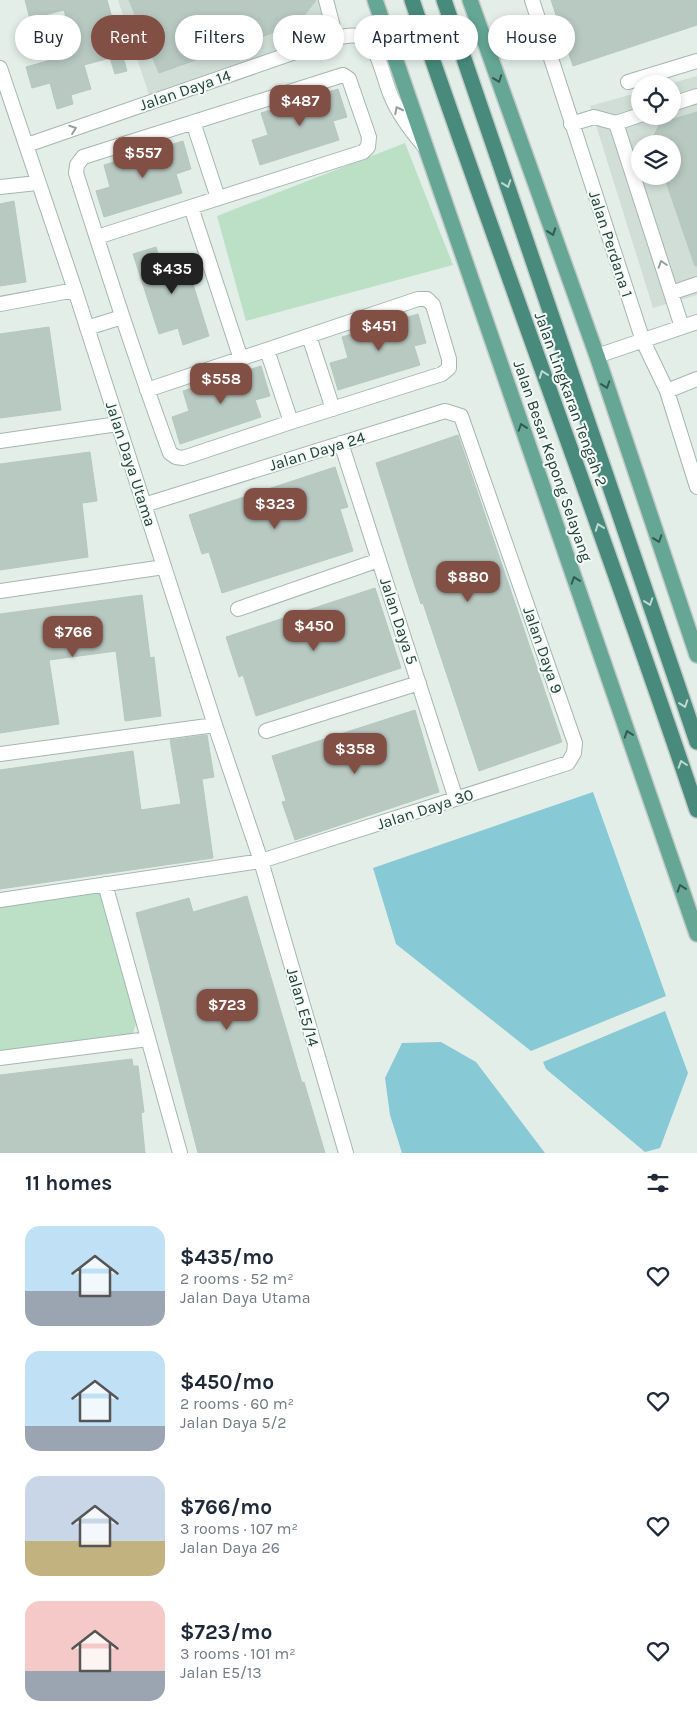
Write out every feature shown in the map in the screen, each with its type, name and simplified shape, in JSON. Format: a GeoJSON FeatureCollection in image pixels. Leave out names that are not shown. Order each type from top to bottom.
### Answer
{"type":"FeatureCollection","features":[{"type":"Feature","properties":{"kind":"highway","name":"Jalan Lingkaran Tengah 2"},"geometry":{"type":"LineString","coordinates":[[412,0],[461,146],[651,672],[697,810]]}},
{"type":"Feature","properties":{"kind":"highway","name":"Jalan Lingkaran Tengah 2"},"geometry":{"type":"LineString","coordinates":[[444,0],[697,742]]}},
{"type":"Feature","properties":{"kind":"main road","name":"Jalan Besar Kepong Selayang"},"geometry":{"type":"LineString","coordinates":[[375,0],[697,934]]}},
{"type":"Feature","properties":{"kind":"main road"},"geometry":{"type":"LineString","coordinates":[[470,0],[597,356],[697,655]]}},
{"type":"Feature","properties":{"kind":"street"},"geometry":{"type":"LineString","coordinates":[[326,0],[330,15]]}},
{"type":"Feature","properties":{"kind":"street","name":"Jalan Perdana 1"},"geometry":{"type":"LineString","coordinates":[[532,0],[643,340],[667,391],[697,487]]}},
{"type":"Feature","properties":{"kind":"street","name":"Jalan Daya 14"},"geometry":{"type":"LineString","coordinates":[[344,36],[352,35],[364,38],[372,46],[391,96],[405,124],[427,149]]}},
{"type":"Feature","properties":{"kind":"street","name":"Jalan Daya 14"},"geometry":{"type":"LineString","coordinates":[[27,144],[273,60]]}},
{"type":"Feature","properties":{"kind":"street"},"geometry":{"type":"LineString","coordinates":[[628,82],[697,60]]}},
{"type":"Feature","properties":{"kind":"street","name":"Jalan Daya Utama"},"geometry":{"type":"LineString","coordinates":[[0,68],[27,144],[37,183],[75,290],[260,861]]}},
{"type":"Feature","properties":{"kind":"street"},"geometry":{"type":"LineString","coordinates":[[97,237],[364,152],[368,147],[369,138],[349,79],[343,75],[82,157],[77,165],[76,173],[122,317],[147,390],[170,453],[176,457],[183,458],[442,374],[449,368],[449,359],[433,305],[427,300],[418,299],[147,390]]}},
{"type":"Feature","properties":{"kind":"street"},"geometry":{"type":"LineString","coordinates":[[681,101],[697,96]]}},
{"type":"Feature","properties":{"kind":"street"},"geometry":{"type":"LineString","coordinates":[[571,124],[594,117],[616,123],[631,118]]}},
{"type":"Feature","properties":{"kind":"street"},"geometry":{"type":"LineString","coordinates":[[193,122],[218,198]]}},
{"type":"Feature","properties":{"kind":"street"},"geometry":{"type":"LineString","coordinates":[[616,123],[682,327]]}},
{"type":"Feature","properties":{"kind":"street"},"geometry":{"type":"LineString","coordinates":[[0,187],[37,183]]}},
{"type":"Feature","properties":{"kind":"street"},"geometry":{"type":"LineString","coordinates":[[192,207],[241,359]]}},
{"type":"Feature","properties":{"kind":"street"},"geometry":{"type":"LineString","coordinates":[[671,293],[697,284]]}},
{"type":"Feature","properties":{"kind":"street"},"geometry":{"type":"LineString","coordinates":[[0,304],[75,290]]}},
{"type":"Feature","properties":{"kind":"street"},"geometry":{"type":"LineString","coordinates":[[87,328],[122,317]]}},
{"type":"Feature","properties":{"kind":"street"},"geometry":{"type":"LineString","coordinates":[[597,356],[697,322]]}},
{"type":"Feature","properties":{"kind":"street"},"geometry":{"type":"LineString","coordinates":[[309,336],[333,409]]}},
{"type":"Feature","properties":{"kind":"street"},"geometry":{"type":"LineString","coordinates":[[267,350],[290,422]]}},
{"type":"Feature","properties":{"kind":"street"},"geometry":{"type":"LineString","coordinates":[[667,391],[697,379]]}},
{"type":"Feature","properties":{"kind":"street","name":"Jalan Daya 24"},"geometry":{"type":"LineString","coordinates":[[144,505],[445,411],[461,416]]}},
{"type":"Feature","properties":{"kind":"street","name":"Jalan Daya 9"},"geometry":{"type":"LineString","coordinates":[[461,416],[575,743]]}},
{"type":"Feature","properties":{"kind":"street"},"geometry":{"type":"LineString","coordinates":[[0,441],[118,424]]}},
{"type":"Feature","properties":{"kind":"street","name":"Jalan Daya 5"},"geometry":{"type":"LineString","coordinates":[[340,443],[456,799]]}},
{"type":"Feature","properties":{"kind":"street"},"geometry":{"type":"LineString","coordinates":[[238,608],[379,560]]}},
{"type":"Feature","properties":{"kind":"street"},"geometry":{"type":"LineString","coordinates":[[0,591],[164,567]]}},
{"type":"Feature","properties":{"kind":"street"},"geometry":{"type":"LineString","coordinates":[[266,731],[419,683]]}},
{"type":"Feature","properties":{"kind":"street"},"geometry":{"type":"LineString","coordinates":[[0,754],[215,725]]}},
{"type":"Feature","properties":{"kind":"street","name":"Jalan Daya 30"},"geometry":{"type":"LineString","coordinates":[[0,900],[260,861],[568,764],[574,754],[575,743]]}},
{"type":"Feature","properties":{"kind":"street","name":"Jalan E5/14"},"geometry":{"type":"LineString","coordinates":[[260,861],[346,1153]]}},
{"type":"Feature","properties":{"kind":"street"},"geometry":{"type":"LineString","coordinates":[[105,884],[180,1153]]}},
{"type":"Feature","properties":{"kind":"street"},"geometry":{"type":"LineString","coordinates":[[0,1058],[148,1039]]}},
{"type":"Feature","properties":{"kind":"shaded area"},"geometry":{"type":"Polygon","coordinates":[[[118,0],[318,0],[323,15],[273,15],[273,53],[263,56],[263,15],[175,15],[175,60],[252,60],[149,95],[138,60],[165,60],[165,15],[123,15],[118,0]]]}},
{"type":"Feature","properties":{"kind":"shaded area"},"geometry":{"type":"Polygon","coordinates":[[[697,76],[697,295],[653,308],[590,106],[631,95],[631,125],[681,125],[681,81],[697,76]]]}},
{"type":"Feature","properties":{"kind":"green space"},"geometry":{"type":"Polygon","coordinates":[[[405,143],[453,265],[246,321],[217,216],[405,143]]]}},
{"type":"Feature","properties":{"kind":"green space"},"geometry":{"type":"Polygon","coordinates":[[[105,884],[140,1008],[131,1041],[0,1051],[0,899],[105,884]]]}},
{"type":"Feature","properties":{"kind":"water"},"geometry":{"type":"Polygon","coordinates":[[[593,792],[666,996],[531,1051],[396,944],[373,868],[593,792]]]}},
{"type":"Feature","properties":{"kind":"water"},"geometry":{"type":"Polygon","coordinates":[[[665,1011],[688,1073],[660,1148],[645,1152],[546,1069],[543,1062],[665,1011]]]}},
{"type":"Feature","properties":{"kind":"water"},"geometry":{"type":"Polygon","coordinates":[[[441,1042],[476,1062],[545,1153],[402,1153],[390,1115],[385,1078],[402,1043],[441,1042]]]}},
{"type":"Feature","properties":{"kind":"building"},"geometry":{"type":"Polygon","coordinates":[[[25,0],[107,0],[111,15],[91,15],[91,60],[103,60],[84,65],[91,89],[71,95],[73,104],[57,109],[50,83],[32,88],[26,67],[51,60],[81,60],[81,15],[65,15],[64,10],[45,15],[29,15],[25,0]]]}},
{"type":"Feature","properties":{"kind":"building"},"geometry":{"type":"Polygon","coordinates":[[[129,0],[316,0],[305,15],[273,15],[273,33],[263,36],[263,15],[175,15],[175,60],[196,60],[159,73],[154,60],[165,60],[165,15],[135,15],[129,0]]]}},
{"type":"Feature","properties":{"kind":"building"},"geometry":{"type":"Polygon","coordinates":[[[551,0],[697,0],[697,25],[573,66],[571,60],[575,60],[575,15],[556,15],[551,0]]]}},
{"type":"Feature","properties":{"kind":"building"},"geometry":{"type":"Polygon","coordinates":[[[111,60],[124,60],[127,71],[115,74],[111,60]]]}},
{"type":"Feature","properties":{"kind":"building"},"geometry":{"type":"Polygon","coordinates":[[[338,89],[347,117],[333,121],[339,140],[260,165],[252,140],[268,135],[261,113],[338,89]]]}},
{"type":"Feature","properties":{"kind":"building"},"geometry":{"type":"Polygon","coordinates":[[[697,112],[697,266],[695,266],[667,185],[681,185],[681,135],[654,135],[659,125],[681,125],[681,117],[697,112]]]}},
{"type":"Feature","properties":{"kind":"building"},"geometry":{"type":"Polygon","coordinates":[[[183,141],[191,169],[176,174],[182,193],[104,217],[96,191],[110,187],[104,165],[183,141]]]}},
{"type":"Feature","properties":{"kind":"building"},"geometry":{"type":"Polygon","coordinates":[[[14,201],[26,282],[0,286],[0,204],[14,201]]]}},
{"type":"Feature","properties":{"kind":"building"},"geometry":{"type":"Polygon","coordinates":[[[156,247],[161,263],[184,255],[209,336],[183,345],[178,328],[159,334],[133,254],[156,247]]]}},
{"type":"Feature","properties":{"kind":"building"},"geometry":{"type":"Polygon","coordinates":[[[418,314],[426,343],[414,346],[420,365],[338,390],[330,363],[348,358],[342,337],[418,314]]]}},
{"type":"Feature","properties":{"kind":"building"},"geometry":{"type":"Polygon","coordinates":[[[49,327],[61,410],[0,418],[0,334],[49,327]]]}},
{"type":"Feature","properties":{"kind":"building"},"geometry":{"type":"Polygon","coordinates":[[[261,366],[270,396],[255,400],[261,417],[180,444],[172,417],[189,411],[183,391],[261,366]]]}},
{"type":"Feature","properties":{"kind":"building"},"geometry":{"type":"Polygon","coordinates":[[[458,435],[562,742],[479,771],[423,603],[421,604],[376,463],[458,435]]]}},
{"type":"Feature","properties":{"kind":"building"},"geometry":{"type":"Polygon","coordinates":[[[90,452],[97,501],[82,503],[88,557],[0,570],[0,464],[90,452]]]}},
{"type":"Feature","properties":{"kind":"building"},"geometry":{"type":"Polygon","coordinates":[[[335,467],[348,507],[340,509],[353,551],[222,593],[209,552],[202,554],[189,515],[335,467]]]}},
{"type":"Feature","properties":{"kind":"building"},"geometry":{"type":"Polygon","coordinates":[[[375,588],[401,668],[256,716],[243,675],[239,677],[226,637],[375,588]]]}},
{"type":"Feature","properties":{"kind":"building"},"geometry":{"type":"Polygon","coordinates":[[[142,595],[150,658],[154,657],[161,716],[125,721],[116,651],[49,660],[59,724],[0,733],[0,614],[142,595]]]}},
{"type":"Feature","properties":{"kind":"building"},"geometry":{"type":"Polygon","coordinates":[[[415,710],[439,792],[295,840],[282,802],[286,801],[272,756],[415,710]]]}},
{"type":"Feature","properties":{"kind":"building"},"geometry":{"type":"Polygon","coordinates":[[[207,735],[214,777],[202,779],[213,858],[0,889],[0,770],[133,751],[141,810],[181,804],[170,740],[207,735]]]}},
{"type":"Feature","properties":{"kind":"building"},"geometry":{"type":"Polygon","coordinates":[[[247,896],[302,1083],[304,1082],[325,1153],[198,1153],[136,913],[189,898],[193,912],[247,896]]]}},
{"type":"Feature","properties":{"kind":"building"},"geometry":{"type":"Polygon","coordinates":[[[132,1059],[133,1066],[138,1066],[144,1112],[141,1113],[145,1153],[0,1153],[0,1075],[132,1059]]]}}]}
